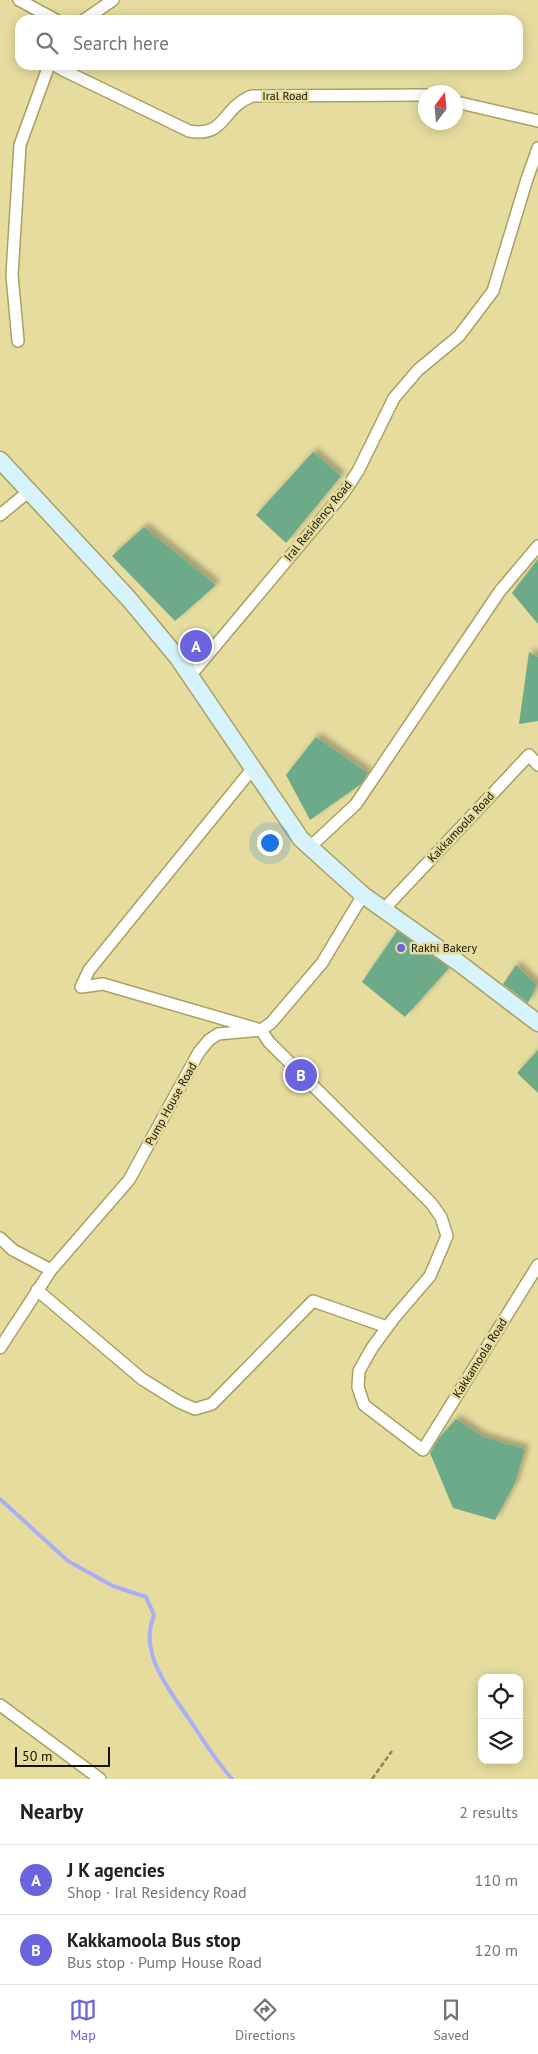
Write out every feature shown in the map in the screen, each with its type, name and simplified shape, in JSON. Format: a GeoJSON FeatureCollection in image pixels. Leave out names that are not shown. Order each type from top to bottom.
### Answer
{"type":"FeatureCollection","features":[{"type":"Feature","properties":{"kind":"main road"},"geometry":{"type":"LineString","coordinates":[[0,460],[130,599],[178,658],[301,839],[362,895],[537,1020]]}},
{"type":"Feature","properties":{"kind":"street"},"geometry":{"type":"LineString","coordinates":[[19,0],[47,15]]}},
{"type":"Feature","properties":{"kind":"street"},"geometry":{"type":"LineString","coordinates":[[91,15],[113,0]]}},
{"type":"Feature","properties":{"kind":"street"},"geometry":{"type":"LineString","coordinates":[[18,341],[12,275],[20,145],[47,70]]}},
{"type":"Feature","properties":{"kind":"street","name":"Iral Road"},"geometry":{"type":"LineString","coordinates":[[63,70],[189,132],[202,134],[215,130],[232,108],[241,100],[252,96],[418,95]]}},
{"type":"Feature","properties":{"kind":"street"},"geometry":{"type":"LineString","coordinates":[[463,104],[538,121]]}},
{"type":"Feature","properties":{"kind":"street","name":"Iral Residency Road"},"geometry":{"type":"LineString","coordinates":[[190,676],[345,490],[358,471],[394,398],[418,370],[460,336],[493,291],[538,148]]}},
{"type":"Feature","properties":{"kind":"street"},"geometry":{"type":"LineString","coordinates":[[0,515],[28,492]]}},
{"type":"Feature","properties":{"kind":"street"},"geometry":{"type":"LineString","coordinates":[[310,847],[356,804],[500,591],[538,546]]}},
{"type":"Feature","properties":{"kind":"street","name":"Kakkamoola Road"},"geometry":{"type":"LineString","coordinates":[[384,909],[529,755],[538,765]]}},
{"type":"Feature","properties":{"kind":"street"},"geometry":{"type":"LineString","coordinates":[[38,1290],[142,1379],[178,1402],[195,1409],[212,1404],[313,1301],[387,1327],[430,1276],[447,1236],[441,1217],[431,1203],[269,1042],[261,1030],[103,984],[81,987],[90,970],[253,768]]}},
{"type":"Feature","properties":{"kind":"street"},"geometry":{"type":"LineString","coordinates":[[261,1030],[271,1023],[322,963],[362,895]]}},
{"type":"Feature","properties":{"kind":"street","name":"Pump House Road"},"geometry":{"type":"LineString","coordinates":[[0,1348],[51,1270],[129,1180],[199,1052],[209,1040],[218,1034],[261,1030]]}},
{"type":"Feature","properties":{"kind":"street"},"geometry":{"type":"LineString","coordinates":[[0,1238],[13,1250],[51,1270]]}},
{"type":"Feature","properties":{"kind":"street","name":"Kakkamoola Road"},"geometry":{"type":"LineString","coordinates":[[387,1327],[359,1371],[358,1388],[364,1405],[423,1450],[538,1265]]}},
{"type":"Feature","properties":{"kind":"street"},"geometry":{"type":"LineString","coordinates":[[0,1705],[100,1779]]}},
{"type":"Feature","properties":{"kind":"path"},"geometry":{"type":"LineString","coordinates":[[372,1779],[392,1751]]}},
{"type":"Feature","properties":{"kind":"building"},"geometry":{"type":"Polygon","coordinates":[[[313,452],[341,476],[286,543],[256,515],[313,452]]]}},
{"type":"Feature","properties":{"kind":"building"},"geometry":{"type":"Polygon","coordinates":[[[144,527],[216,585],[175,621],[112,556],[144,527]]]}},
{"type":"Feature","properties":{"kind":"building"},"geometry":{"type":"Polygon","coordinates":[[[538,559],[538,624],[512,593],[538,559]]]}},
{"type":"Feature","properties":{"kind":"building"},"geometry":{"type":"Polygon","coordinates":[[[529,652],[538,657],[538,721],[519,724],[529,652]]]}},
{"type":"Feature","properties":{"kind":"building"},"geometry":{"type":"Polygon","coordinates":[[[316,737],[368,773],[361,784],[310,820],[286,775],[316,737]]]}},
{"type":"Feature","properties":{"kind":"building"},"geometry":{"type":"Polygon","coordinates":[[[397,931],[449,968],[405,1017],[362,982],[397,931]]]}},
{"type":"Feature","properties":{"kind":"building"},"geometry":{"type":"Polygon","coordinates":[[[516,965],[537,985],[528,1003],[503,984],[516,965]]]}},
{"type":"Feature","properties":{"kind":"building"},"geometry":{"type":"Polygon","coordinates":[[[538,1050],[538,1093],[517,1073],[538,1050]]]}},
{"type":"Feature","properties":{"kind":"building"},"geometry":{"type":"Polygon","coordinates":[[[456,1419],[483,1437],[525,1449],[515,1483],[495,1520],[453,1508],[430,1453],[439,1438],[456,1419]]]}},
{"type":"Feature","properties":{"kind":"waterway"},"geometry":{"type":"LineString","coordinates":[[0,1499],[68,1561],[113,1586],[146,1597],[154,1615],[150,1645],[156,1666],[176,1701],[214,1757],[232,1779]]}},
{"type":"Feature","properties":{"kind":"place","name":"J K agencies"},"geometry":{"type":"Point","coordinates":[196,646]}},
{"type":"Feature","properties":{"kind":"place","name":"Rakhi Bakery"},"geometry":{"type":"Point","coordinates":[401,948]}},
{"type":"Feature","properties":{"kind":"place","name":"Kakkamoola Bus stop"},"geometry":{"type":"Point","coordinates":[301,1075]}}]}
